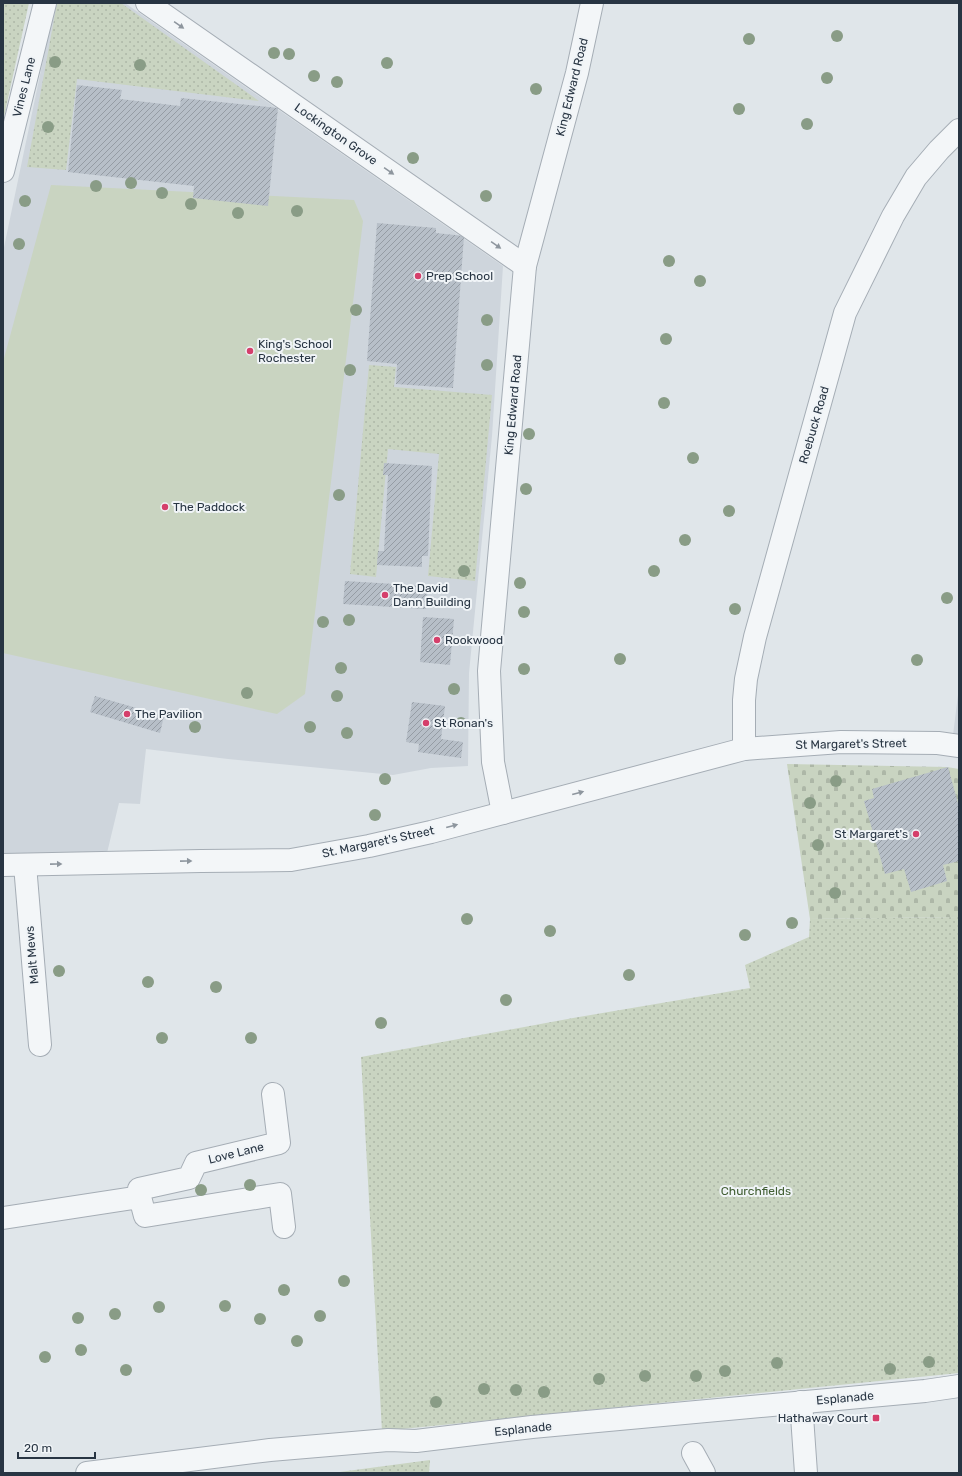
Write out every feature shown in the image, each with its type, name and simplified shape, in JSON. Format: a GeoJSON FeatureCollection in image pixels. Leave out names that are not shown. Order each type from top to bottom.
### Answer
{"type":"FeatureCollection","features":[{"type":"Feature","properties":{"kind":"street","name":"Vines Lane"},"geometry":{"type":"LineString","coordinates":[[3,171],[45,3]]}},
{"type":"Feature","properties":{"kind":"street","name":"Lockington Grove"},"geometry":{"type":"LineString","coordinates":[[147,3],[525,266]]}},
{"type":"Feature","properties":{"kind":"street","name":"King Edward Road"},"geometry":{"type":"LineString","coordinates":[[502,813],[493,762],[489,671],[525,266],[577,73],[592,3]]}},
{"type":"Feature","properties":{"kind":"street","name":"Roebuck Road"},"geometry":{"type":"LineString","coordinates":[[744,749],[744,706],[746,679],[755,637],[844,313],[893,216],[916,177],[941,147],[959,130]]}},
{"type":"Feature","properties":{"kind":"street","name":"St Margaret's Street"},"geometry":{"type":"LineString","coordinates":[[744,749],[841,742],[938,743],[959,746]]}},
{"type":"Feature","properties":{"kind":"street","name":"St. Margaret's Street"},"geometry":{"type":"LineString","coordinates":[[3,866],[290,860],[369,846],[431,832],[744,749]]}},
{"type":"Feature","properties":{"kind":"street","name":"Malt Mews"},"geometry":{"type":"LineString","coordinates":[[25,865],[40,1045]]}},
{"type":"Feature","properties":{"kind":"street","name":"Love Lane"},"geometry":{"type":"LineString","coordinates":[[140,1197],[139,1189],[189,1178],[196,1163],[279,1143],[273,1094]]}},
{"type":"Feature","properties":{"kind":"street"},"geometry":{"type":"LineString","coordinates":[[3,1218],[140,1197],[145,1216],[280,1194],[284,1227]]}},
{"type":"Feature","properties":{"kind":"street","name":"Esplanade"},"geometry":{"type":"LineString","coordinates":[[87,1473],[270,1450],[388,1440],[416,1441],[532,1427],[924,1391],[959,1386]]}},
{"type":"Feature","properties":{"kind":"street"},"geometry":{"type":"LineString","coordinates":[[801,1402],[806,1473]]}},
{"type":"Feature","properties":{"kind":"street"},"geometry":{"type":"LineString","coordinates":[[693,1453],[704,1473]]}},
{"type":"Feature","properties":{"kind":"shaded area","name":"King's School Rochester"},"geometry":{"type":"Polygon","coordinates":[[[55,3],[125,3],[503,266],[492,436],[469,673],[468,766],[431,768],[393,775],[228,759],[146,749],[140,804],[119,803],[107,853],[3,853],[3,252],[55,3]]]}},
{"type":"Feature","properties":{"kind":"shaded area"},"geometry":{"type":"Polygon","coordinates":[[[959,687],[959,735],[953,735],[959,687]]]}},
{"type":"Feature","properties":{"kind":"green space"},"geometry":{"type":"Polygon","coordinates":[[[3,3],[29,3],[3,121],[3,3]]]}},
{"type":"Feature","properties":{"kind":"green space"},"geometry":{"type":"Polygon","coordinates":[[[57,3],[121,3],[259,101],[77,79],[66,170],[27,167],[57,3]]]}},
{"type":"Feature","properties":{"kind":"green space","name":"The Paddock"},"geometry":{"type":"Polygon","coordinates":[[[51,185],[354,200],[363,221],[305,694],[277,714],[3,653],[3,362],[51,185]]]}},
{"type":"Feature","properties":{"kind":"green space"},"geometry":{"type":"Polygon","coordinates":[[[369,365],[396,367],[394,387],[492,395],[475,581],[428,576],[439,454],[388,449],[376,577],[350,574],[369,365]]]}},
{"type":"Feature","properties":{"kind":"green space"},"geometry":{"type":"Polygon","coordinates":[[[787,764],[947,767],[959,769],[959,917],[810,919],[787,764]]]}},
{"type":"Feature","properties":{"kind":"green space","name":"Churchfields"},"geometry":{"type":"Polygon","coordinates":[[[959,917],[959,1373],[382,1431],[361,1057],[573,1018],[750,988],[745,965],[809,937],[810,919],[959,917]]]}},
{"type":"Feature","properties":{"kind":"green space"},"geometry":{"type":"Polygon","coordinates":[[[430,1460],[429,1473],[332,1473],[430,1460]]]}},
{"type":"Feature","properties":{"kind":"building"},"geometry":{"type":"Polygon","coordinates":[[[77,85],[122,90],[120,99],[180,106],[181,98],[278,108],[268,206],[193,198],[194,186],[68,172],[77,85]]]}},
{"type":"Feature","properties":{"kind":"building","name":"Prep School"},"geometry":{"type":"Polygon","coordinates":[[[377,223],[436,228],[436,233],[464,236],[453,388],[396,384],[397,364],[367,361],[377,223]]]}},
{"type":"Feature","properties":{"kind":"building"},"geometry":{"type":"Polygon","coordinates":[[[384,463],[432,466],[428,556],[422,556],[422,567],[377,565],[378,551],[384,551],[388,475],[383,475],[384,463]]]}},
{"type":"Feature","properties":{"kind":"building","name":"The David Dann Building"},"geometry":{"type":"Polygon","coordinates":[[[345,581],[428,586],[426,609],[343,604],[345,581]]]}},
{"type":"Feature","properties":{"kind":"building","name":"Rookwood"},"geometry":{"type":"Polygon","coordinates":[[[423,617],[454,619],[450,665],[420,662],[423,617]]]}},
{"type":"Feature","properties":{"kind":"building","name":"The Pavilion"},"geometry":{"type":"Polygon","coordinates":[[[95,696],[164,716],[160,733],[90,712],[95,696]]]}},
{"type":"Feature","properties":{"kind":"building","name":"St Ronan's"},"geometry":{"type":"Polygon","coordinates":[[[412,702],[445,706],[441,739],[463,742],[461,758],[418,752],[419,744],[406,742],[412,702]]]}},
{"type":"Feature","properties":{"kind":"building","name":"St Margaret's"},"geometry":{"type":"Polygon","coordinates":[[[948,767],[959,807],[959,861],[943,865],[947,881],[911,892],[904,869],[885,874],[864,801],[874,798],[872,789],[948,767]]]}},
{"type":"Feature","properties":{"kind":"place","name":"Prep School"},"geometry":{"type":"Point","coordinates":[418,276]}},
{"type":"Feature","properties":{"kind":"place","name":"King's School Rochester"},"geometry":{"type":"Point","coordinates":[250,351]}},
{"type":"Feature","properties":{"kind":"place","name":"The Paddock"},"geometry":{"type":"Point","coordinates":[165,507]}},
{"type":"Feature","properties":{"kind":"place","name":"The David Dann Building"},"geometry":{"type":"Point","coordinates":[385,595]}},
{"type":"Feature","properties":{"kind":"place","name":"Rookwood"},"geometry":{"type":"Point","coordinates":[437,640]}},
{"type":"Feature","properties":{"kind":"place","name":"The Pavilion"},"geometry":{"type":"Point","coordinates":[127,714]}},
{"type":"Feature","properties":{"kind":"place","name":"St Ronan's"},"geometry":{"type":"Point","coordinates":[426,723]}},
{"type":"Feature","properties":{"kind":"place","name":"St Margaret's"},"geometry":{"type":"Point","coordinates":[916,834]}},
{"type":"Feature","properties":{"kind":"place","name":"Hathaway Court"},"geometry":{"type":"Point","coordinates":[876,1418]}}]}
